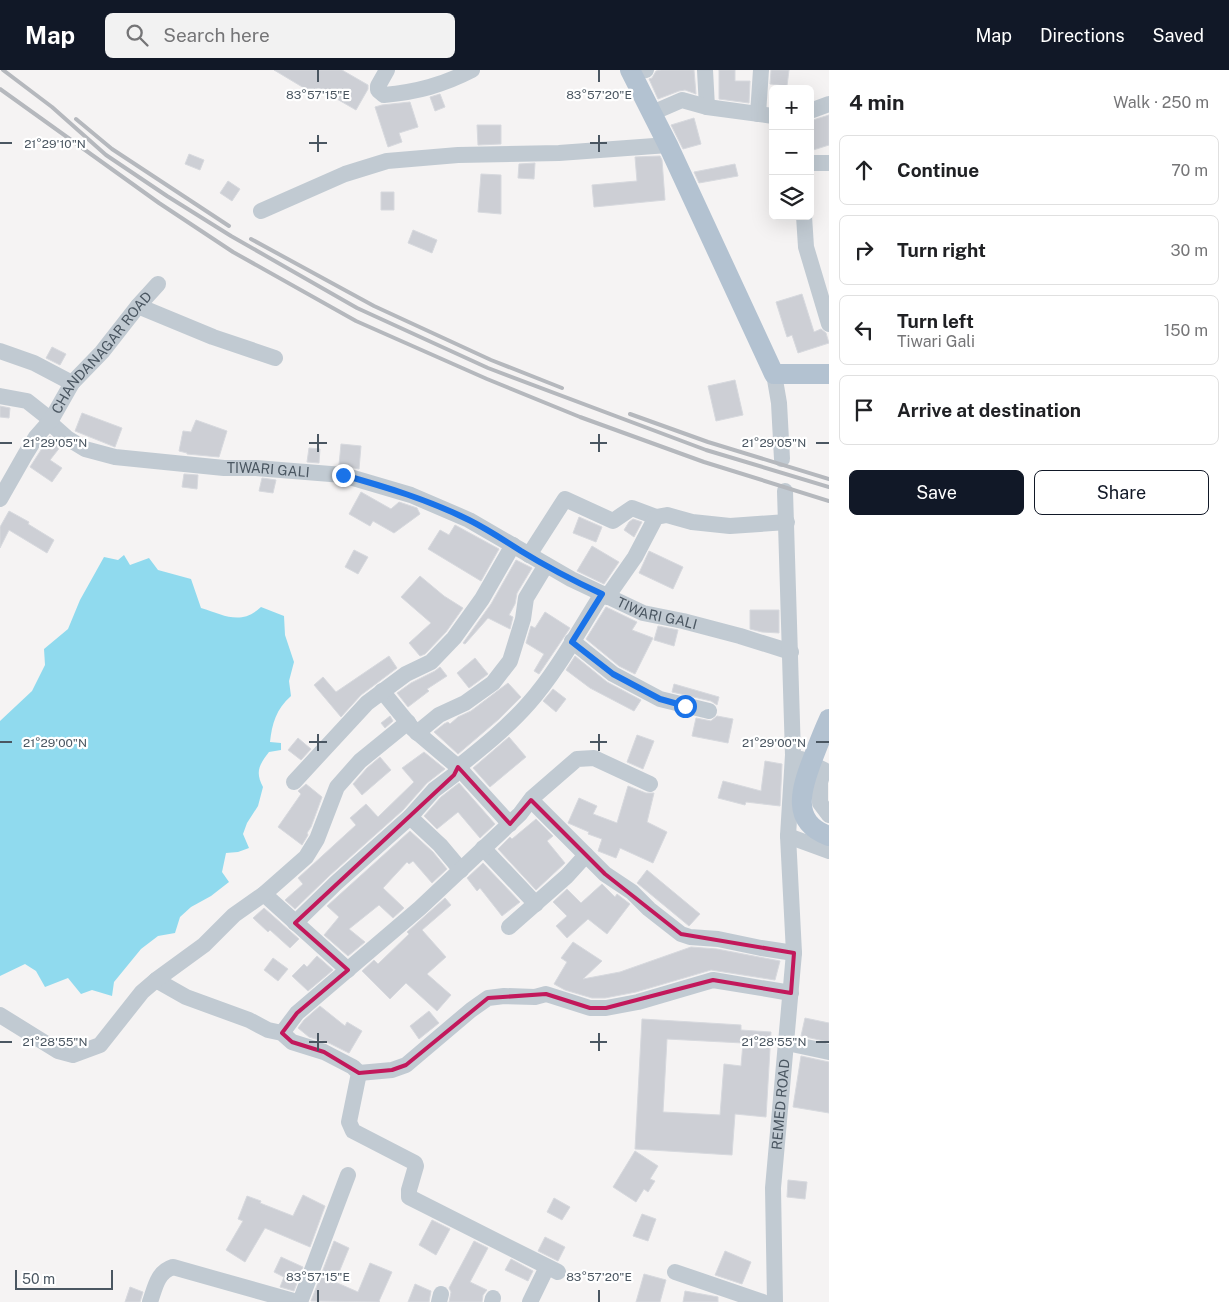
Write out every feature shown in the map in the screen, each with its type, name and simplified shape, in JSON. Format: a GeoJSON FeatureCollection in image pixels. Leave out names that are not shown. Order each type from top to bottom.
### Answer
{"type":"FeatureCollection","features":[{"type":"Feature","properties":{"kind":"main road"},"geometry":{"type":"LineString","coordinates":[[636,71],[652,113],[774,374],[829,374]]}},
{"type":"Feature","properties":{"kind":"main road"},"geometry":{"type":"LineString","coordinates":[[829,719],[808,772],[801,796],[802,810],[812,828],[829,836]]}},
{"type":"Feature","properties":{"kind":"street"},"geometry":{"type":"LineString","coordinates":[[387,70],[378,86],[378,90],[384,95],[412,92],[452,80],[472,70]]}},
{"type":"Feature","properties":{"kind":"street"},"geometry":{"type":"LineString","coordinates":[[706,70],[707,107]]}},
{"type":"Feature","properties":{"kind":"street"},"geometry":{"type":"LineString","coordinates":[[652,113],[682,100],[707,107],[766,115],[761,70]]}},
{"type":"Feature","properties":{"kind":"street"},"geometry":{"type":"LineString","coordinates":[[814,110],[829,104]]}},
{"type":"Feature","properties":{"kind":"street"},"geometry":{"type":"LineString","coordinates":[[260,212],[345,174],[387,161],[458,155],[559,154],[668,145]]}},
{"type":"Feature","properties":{"kind":"street"},"geometry":{"type":"LineString","coordinates":[[814,163],[829,163]]}},
{"type":"Feature","properties":{"kind":"street"},"geometry":{"type":"LineString","coordinates":[[804,220],[806,247],[829,324]]}},
{"type":"Feature","properties":{"kind":"street","name":"CHANDANAGAR ROAD"},"geometry":{"type":"LineString","coordinates":[[0,499],[36,437],[50,421],[72,383],[102,352],[158,284]]}},
{"type":"Feature","properties":{"kind":"street"},"geometry":{"type":"LineString","coordinates":[[138,306],[213,337],[275,358]]}},
{"type":"Feature","properties":{"kind":"street"},"geometry":{"type":"LineString","coordinates":[[0,351],[34,363],[72,383]]}},
{"type":"Feature","properties":{"kind":"street"},"geometry":{"type":"LineString","coordinates":[[774,374],[779,402],[782,459]]}},
{"type":"Feature","properties":{"kind":"street","name":"TIWARI GALI"},"geometry":{"type":"LineString","coordinates":[[0,396],[27,402],[67,438],[85,449],[115,457],[224,468],[256,468],[343,475],[411,495],[469,520],[546,565],[604,596],[643,613],[721,631],[791,652]]}},
{"type":"Feature","properties":{"kind":"street","name":"REMED ROAD"},"geometry":{"type":"LineString","coordinates":[[775,1302],[773,1188],[794,953],[788,836],[793,755],[785,491]]}},
{"type":"Feature","properties":{"kind":"street"},"geometry":{"type":"LineString","coordinates":[[529,555],[565,499],[612,521],[632,508],[656,517],[668,515],[692,522],[730,526],[786,522]]}},
{"type":"Feature","properties":{"kind":"street"},"geometry":{"type":"LineString","coordinates":[[296,923],[336,883],[410,817],[434,790],[454,775],[458,767],[504,729],[530,702],[604,596],[634,557],[656,517]]}},
{"type":"Feature","properties":{"kind":"street"},"geometry":{"type":"LineString","coordinates":[[294,782],[367,703],[406,674],[431,662],[454,638],[482,598],[513,545]]}},
{"type":"Feature","properties":{"kind":"street"},"geometry":{"type":"LineString","coordinates":[[0,1015],[58,1051],[73,1055],[100,1044],[142,992],[204,945],[234,915],[264,894],[306,857],[317,839],[337,787],[360,760],[413,728],[465,702],[494,683],[510,661],[523,619],[526,598],[546,565]]}},
{"type":"Feature","properties":{"kind":"street"},"geometry":{"type":"LineString","coordinates":[[572,642],[613,674],[660,699],[709,711]]}},
{"type":"Feature","properties":{"kind":"street"},"geometry":{"type":"LineString","coordinates":[[382,691],[413,728],[458,767],[510,824]]}},
{"type":"Feature","properties":{"kind":"street"},"geometry":{"type":"LineString","coordinates":[[793,755],[827,765],[824,792],[820,803],[829,814]]}},
{"type":"Feature","properties":{"kind":"street"},"geometry":{"type":"LineString","coordinates":[[282,1033],[297,1013],[420,908],[510,824],[531,800],[577,759],[594,758],[650,784]]}},
{"type":"Feature","properties":{"kind":"street"},"geometry":{"type":"LineString","coordinates":[[531,800],[605,874],[632,892],[681,934],[794,953]]}},
{"type":"Feature","properties":{"kind":"street"},"geometry":{"type":"LineString","coordinates":[[410,817],[440,845],[461,870]]}},
{"type":"Feature","properties":{"kind":"street"},"geometry":{"type":"LineString","coordinates":[[788,836],[829,851]]}},
{"type":"Feature","properties":{"kind":"street"},"geometry":{"type":"LineString","coordinates":[[483,848],[536,904]]}},
{"type":"Feature","properties":{"kind":"street"},"geometry":{"type":"LineString","coordinates":[[509,926],[567,876],[586,855]]}},
{"type":"Feature","properties":{"kind":"street"},"geometry":{"type":"LineString","coordinates":[[264,894],[348,970]]}},
{"type":"Feature","properties":{"kind":"street"},"geometry":{"type":"LineString","coordinates":[[156,980],[186,997],[249,1020],[268,1030],[282,1033],[292,1042],[324,1052],[359,1072],[392,1070],[406,1066],[471,1010],[488,998],[504,996],[535,997],[546,994],[590,1008],[606,1008],[638,1002],[713,980],[791,993]]}},
{"type":"Feature","properties":{"kind":"street"},"geometry":{"type":"LineString","coordinates":[[786,1043],[829,1052]]}},
{"type":"Feature","properties":{"kind":"street"},"geometry":{"type":"LineString","coordinates":[[359,1072],[349,1122],[353,1131],[414,1163],[416,1166],[409,1190],[409,1197],[552,1270],[530,1302]]}},
{"type":"Feature","properties":{"kind":"street"},"geometry":{"type":"LineString","coordinates":[[150,1302],[160,1274],[172,1267],[298,1302],[348,1175]]}},
{"type":"Feature","properties":{"kind":"street"},"geometry":{"type":"LineString","coordinates":[[674,1272],[763,1302]]}},
{"type":"Feature","properties":{"kind":"highlighted area"},"geometry":{"type":"Polygon","coordinates":[[[458,767],[510,824],[531,800],[605,874],[681,934],[794,953],[791,993],[713,980],[606,1008],[590,1008],[546,994],[488,998],[406,1065],[392,1070],[359,1073],[324,1052],[292,1042],[282,1033],[297,1013],[348,970],[295,923],[454,775],[458,767]]]}},
{"type":"Feature","properties":{"kind":"water"},"geometry":{"type":"Polygon","coordinates":[[[124,555],[130,565],[149,558],[158,570],[191,579],[201,608],[225,616],[239,618],[254,613],[261,607],[284,616],[285,635],[294,662],[289,681],[291,696],[278,712],[271,735],[270,742],[281,743],[281,750],[269,752],[259,769],[259,777],[263,787],[258,806],[247,823],[243,834],[249,848],[238,852],[226,853],[222,872],[229,882],[211,896],[191,907],[180,917],[175,933],[158,936],[141,949],[114,982],[112,996],[92,990],[81,994],[68,978],[45,987],[36,971],[25,964],[0,976],[0,721],[32,691],[45,665],[44,649],[68,629],[80,600],[104,557],[118,560],[124,555]]]}},
{"type":"Feature","properties":{"kind":"building"},"geometry":{"type":"Polygon","coordinates":[[[274,70],[342,70],[368,85],[368,89],[356,110],[318,88],[314,94],[274,70]]]}},
{"type":"Feature","properties":{"kind":"building"},"geometry":{"type":"Polygon","coordinates":[[[694,70],[696,94],[685,90],[658,99],[649,79],[652,78],[656,71],[694,70]]]}},
{"type":"Feature","properties":{"kind":"building"},"geometry":{"type":"Polygon","coordinates":[[[719,70],[735,70],[735,81],[750,81],[749,103],[719,99],[719,70]]]}},
{"type":"Feature","properties":{"kind":"building"},"geometry":{"type":"Polygon","coordinates":[[[771,70],[789,70],[787,85],[770,84],[771,70]]]}},
{"type":"Feature","properties":{"kind":"building"},"geometry":{"type":"Polygon","coordinates":[[[440,94],[445,107],[435,111],[430,97],[440,94]]]}},
{"type":"Feature","properties":{"kind":"building"},"geometry":{"type":"Polygon","coordinates":[[[410,102],[418,127],[399,133],[402,142],[388,147],[375,107],[410,102]]]}},
{"type":"Feature","properties":{"kind":"building"},"geometry":{"type":"Polygon","coordinates":[[[829,115],[829,145],[814,150],[814,130],[814,120],[829,115]]]}},
{"type":"Feature","properties":{"kind":"building"},"geometry":{"type":"Polygon","coordinates":[[[694,118],[701,144],[683,149],[671,125],[694,118]]]}},
{"type":"Feature","properties":{"kind":"building"},"geometry":{"type":"Polygon","coordinates":[[[477,125],[501,125],[501,144],[478,145],[477,125]]]}},
{"type":"Feature","properties":{"kind":"building"},"geometry":{"type":"Polygon","coordinates":[[[189,154],[204,160],[200,170],[185,164],[189,154]]]}},
{"type":"Feature","properties":{"kind":"building"},"geometry":{"type":"Polygon","coordinates":[[[660,156],[662,160],[665,200],[594,207],[592,185],[637,181],[635,157],[660,156]]]}},
{"type":"Feature","properties":{"kind":"building"},"geometry":{"type":"Polygon","coordinates":[[[535,163],[534,179],[518,178],[519,164],[535,163]]]}},
{"type":"Feature","properties":{"kind":"building"},"geometry":{"type":"Polygon","coordinates":[[[735,164],[738,176],[699,183],[694,172],[735,164]]]}},
{"type":"Feature","properties":{"kind":"building"},"geometry":{"type":"Polygon","coordinates":[[[481,174],[501,175],[501,214],[478,212],[481,174]]]}},
{"type":"Feature","properties":{"kind":"building"},"geometry":{"type":"Polygon","coordinates":[[[228,181],[240,189],[232,201],[220,193],[228,181]]]}},
{"type":"Feature","properties":{"kind":"building"},"geometry":{"type":"Polygon","coordinates":[[[381,192],[394,192],[394,210],[381,210],[381,192]]]}},
{"type":"Feature","properties":{"kind":"building"},"geometry":{"type":"Polygon","coordinates":[[[413,230],[437,240],[432,253],[408,243],[413,230]]]}},
{"type":"Feature","properties":{"kind":"building"},"geometry":{"type":"Polygon","coordinates":[[[802,294],[814,332],[821,329],[826,333],[829,343],[798,353],[792,335],[787,337],[776,302],[802,294]]]}},
{"type":"Feature","properties":{"kind":"building"},"geometry":{"type":"Polygon","coordinates":[[[52,347],[66,354],[60,365],[46,358],[52,347]]]}},
{"type":"Feature","properties":{"kind":"building"},"geometry":{"type":"Polygon","coordinates":[[[735,380],[743,415],[716,421],[708,386],[735,380]]]}},
{"type":"Feature","properties":{"kind":"building"},"geometry":{"type":"Polygon","coordinates":[[[0,406],[10,408],[9,418],[0,417],[0,406]]]}},
{"type":"Feature","properties":{"kind":"building"},"geometry":{"type":"Polygon","coordinates":[[[82,413],[122,428],[115,447],[75,431],[82,413]]]}},
{"type":"Feature","properties":{"kind":"building"},"geometry":{"type":"Polygon","coordinates":[[[196,420],[227,431],[219,457],[187,454],[179,451],[183,431],[191,432],[196,420]]]}},
{"type":"Feature","properties":{"kind":"building"},"geometry":{"type":"Polygon","coordinates":[[[50,436],[61,446],[50,460],[62,468],[52,482],[30,467],[50,436]]]}},
{"type":"Feature","properties":{"kind":"building"},"geometry":{"type":"Polygon","coordinates":[[[341,444],[361,446],[359,469],[339,465],[341,444]]]}},
{"type":"Feature","properties":{"kind":"building"},"geometry":{"type":"Polygon","coordinates":[[[309,448],[320,449],[319,463],[307,462],[309,448]]]}},
{"type":"Feature","properties":{"kind":"building"},"geometry":{"type":"Polygon","coordinates":[[[184,474],[198,475],[197,489],[182,487],[184,474]]]}},
{"type":"Feature","properties":{"kind":"building"},"geometry":{"type":"Polygon","coordinates":[[[262,478],[276,480],[273,493],[259,491],[262,478]]]}},
{"type":"Feature","properties":{"kind":"building"},"geometry":{"type":"Polygon","coordinates":[[[361,492],[391,509],[399,502],[417,508],[420,514],[394,533],[373,521],[370,526],[349,514],[361,492]]]}},
{"type":"Feature","properties":{"kind":"building"},"geometry":{"type":"Polygon","coordinates":[[[9,511],[29,522],[28,524],[54,540],[47,553],[9,530],[0,548],[0,527],[9,511]]]}},
{"type":"Feature","properties":{"kind":"building"},"geometry":{"type":"Polygon","coordinates":[[[579,517],[602,527],[596,542],[573,533],[579,517]]]}},
{"type":"Feature","properties":{"kind":"building"},"geometry":{"type":"Polygon","coordinates":[[[633,519],[642,522],[634,537],[624,530],[633,519]]]}},
{"type":"Feature","properties":{"kind":"building"},"geometry":{"type":"Polygon","coordinates":[[[455,525],[499,549],[481,581],[428,549],[440,530],[449,535],[455,525]]]}},
{"type":"Feature","properties":{"kind":"building"},"geometry":{"type":"Polygon","coordinates":[[[592,546],[619,562],[604,584],[577,571],[592,546]]]}},
{"type":"Feature","properties":{"kind":"building"},"geometry":{"type":"Polygon","coordinates":[[[354,550],[368,557],[358,574],[345,567],[354,550]]]}},
{"type":"Feature","properties":{"kind":"building"},"geometry":{"type":"Polygon","coordinates":[[[649,551],[683,567],[673,589],[639,573],[649,551]]]}},
{"type":"Feature","properties":{"kind":"building"},"geometry":{"type":"Polygon","coordinates":[[[516,560],[532,568],[517,593],[515,604],[509,615],[513,617],[510,629],[488,618],[465,644],[463,643],[491,604],[516,560]]]}},
{"type":"Feature","properties":{"kind":"building"},"geometry":{"type":"Polygon","coordinates":[[[420,576],[444,596],[463,608],[446,632],[425,654],[420,656],[409,643],[431,623],[401,597],[420,576]]]}},
{"type":"Feature","properties":{"kind":"building"},"geometry":{"type":"Polygon","coordinates":[[[606,607],[637,622],[632,630],[653,638],[635,674],[619,666],[586,639],[606,607]]]}},
{"type":"Feature","properties":{"kind":"building"},"geometry":{"type":"Polygon","coordinates":[[[750,610],[779,610],[779,633],[750,629],[750,610]]]}},
{"type":"Feature","properties":{"kind":"building"},"geometry":{"type":"Polygon","coordinates":[[[545,612],[570,628],[539,674],[534,671],[544,654],[526,643],[531,626],[535,628],[545,612]]]}},
{"type":"Feature","properties":{"kind":"building"},"geometry":{"type":"Polygon","coordinates":[[[658,626],[678,630],[674,646],[654,640],[658,626]]]}},
{"type":"Feature","properties":{"kind":"building"},"geometry":{"type":"Polygon","coordinates":[[[389,656],[397,668],[361,695],[341,717],[314,685],[323,677],[336,692],[389,656]]]}},
{"type":"Feature","properties":{"kind":"building"},"geometry":{"type":"Polygon","coordinates":[[[575,656],[607,682],[641,700],[634,711],[590,688],[566,670],[575,656]]]}},
{"type":"Feature","properties":{"kind":"building"},"geometry":{"type":"Polygon","coordinates":[[[475,658],[488,674],[469,688],[457,673],[475,658]]]}},
{"type":"Feature","properties":{"kind":"building"},"geometry":{"type":"Polygon","coordinates":[[[440,667],[447,676],[427,689],[429,691],[408,707],[397,693],[440,667]]]}},
{"type":"Feature","properties":{"kind":"building"},"geometry":{"type":"Polygon","coordinates":[[[508,683],[521,697],[499,719],[458,754],[434,732],[444,724],[448,722],[450,724],[458,717],[471,711],[508,683]]]}},
{"type":"Feature","properties":{"kind":"building"},"geometry":{"type":"Polygon","coordinates":[[[674,684],[719,697],[717,705],[711,701],[672,692],[674,684]]]}},
{"type":"Feature","properties":{"kind":"building"},"geometry":{"type":"Polygon","coordinates":[[[553,689],[566,699],[556,712],[543,701],[553,689]]]}},
{"type":"Feature","properties":{"kind":"building"},"geometry":{"type":"Polygon","coordinates":[[[390,716],[393,721],[385,728],[381,723],[390,716]]]}},
{"type":"Feature","properties":{"kind":"building"},"geometry":{"type":"Polygon","coordinates":[[[717,716],[733,719],[728,743],[692,736],[696,718],[711,721],[717,716]]]}},
{"type":"Feature","properties":{"kind":"building"},"geometry":{"type":"Polygon","coordinates":[[[637,735],[654,741],[643,769],[627,762],[637,735]]]}},
{"type":"Feature","properties":{"kind":"building"},"geometry":{"type":"Polygon","coordinates":[[[509,737],[526,757],[490,787],[473,768],[509,737]]]}},
{"type":"Feature","properties":{"kind":"building"},"geometry":{"type":"Polygon","coordinates":[[[298,738],[311,749],[301,760],[288,750],[298,738]]]}},
{"type":"Feature","properties":{"kind":"building"},"geometry":{"type":"Polygon","coordinates":[[[424,752],[445,769],[427,783],[403,810],[295,909],[285,900],[303,884],[298,878],[356,825],[350,818],[366,804],[378,817],[414,782],[402,768],[424,752]]]}},
{"type":"Feature","properties":{"kind":"building"},"geometry":{"type":"Polygon","coordinates":[[[380,757],[391,770],[362,795],[353,784],[380,757]]]}},
{"type":"Feature","properties":{"kind":"building"},"geometry":{"type":"Polygon","coordinates":[[[765,761],[782,764],[780,806],[746,802],[745,805],[718,798],[723,781],[761,791],[765,761]]]}},
{"type":"Feature","properties":{"kind":"building"},"geometry":{"type":"Polygon","coordinates":[[[459,783],[495,824],[480,838],[458,812],[437,829],[424,816],[441,797],[459,783]]]}},
{"type":"Feature","properties":{"kind":"building"},"geometry":{"type":"Polygon","coordinates":[[[306,784],[322,797],[307,833],[308,835],[302,845],[278,827],[301,794],[298,791],[306,784]]]}},
{"type":"Feature","properties":{"kind":"building"},"geometry":{"type":"Polygon","coordinates":[[[628,786],[646,793],[654,793],[647,822],[667,832],[653,863],[620,848],[616,858],[598,851],[602,839],[568,823],[579,798],[597,806],[593,814],[617,823],[628,786]]]}},
{"type":"Feature","properties":{"kind":"building"},"geometry":{"type":"Polygon","coordinates":[[[536,819],[553,836],[547,841],[565,863],[536,890],[498,849],[510,837],[512,839],[536,819]]]}},
{"type":"Feature","properties":{"kind":"building"},"geometry":{"type":"Polygon","coordinates":[[[410,831],[433,852],[447,869],[432,883],[413,861],[409,864],[407,862],[383,888],[404,908],[393,918],[379,905],[349,929],[365,942],[348,956],[324,935],[339,917],[327,906],[410,831]]]}},
{"type":"Feature","properties":{"kind":"building"},"geometry":{"type":"Polygon","coordinates":[[[483,863],[520,902],[502,916],[480,888],[477,891],[467,878],[483,863]]]}},
{"type":"Feature","properties":{"kind":"building"},"geometry":{"type":"Polygon","coordinates":[[[647,870],[700,914],[689,926],[637,883],[647,870]]]}},
{"type":"Feature","properties":{"kind":"building"},"geometry":{"type":"Polygon","coordinates":[[[602,884],[615,897],[617,894],[630,904],[607,934],[588,919],[567,938],[556,926],[567,916],[553,902],[567,889],[581,903],[602,884]]]}},
{"type":"Feature","properties":{"kind":"building"},"geometry":{"type":"Polygon","coordinates":[[[445,898],[451,905],[422,930],[446,957],[427,974],[451,995],[437,1011],[406,983],[390,999],[362,971],[374,960],[378,964],[409,934],[407,932],[445,898]]]}},
{"type":"Feature","properties":{"kind":"building"},"geometry":{"type":"Polygon","coordinates":[[[264,908],[299,939],[290,948],[253,918],[264,908]]]}},
{"type":"Feature","properties":{"kind":"building"},"geometry":{"type":"Polygon","coordinates":[[[573,942],[602,961],[583,979],[620,972],[691,947],[717,949],[780,961],[775,980],[711,970],[636,992],[605,998],[592,998],[565,990],[554,984],[567,962],[561,958],[573,942]]]}},
{"type":"Feature","properties":{"kind":"building"},"geometry":{"type":"Polygon","coordinates":[[[317,956],[333,970],[308,991],[292,976],[304,964],[307,967],[317,956]]]}},
{"type":"Feature","properties":{"kind":"building"},"geometry":{"type":"Polygon","coordinates":[[[273,958],[288,969],[278,981],[264,970],[273,958]]]}},
{"type":"Feature","properties":{"kind":"building"},"geometry":{"type":"Polygon","coordinates":[[[320,1006],[345,1026],[347,1022],[362,1031],[349,1053],[329,1043],[309,1037],[298,1028],[320,1006]]]}},
{"type":"Feature","properties":{"kind":"building"},"geometry":{"type":"Polygon","coordinates":[[[429,1011],[439,1023],[419,1039],[410,1026],[429,1011]]]}},
{"type":"Feature","properties":{"kind":"building"},"geometry":{"type":"Polygon","coordinates":[[[805,1018],[829,1023],[829,1042],[801,1036],[805,1018]]]}},
{"type":"Feature","properties":{"kind":"building"},"geometry":{"type":"Polygon","coordinates":[[[642,1019],[741,1025],[741,1030],[771,1032],[766,1117],[735,1114],[732,1155],[635,1149],[642,1019]],[[667,1039],[663,1112],[720,1115],[724,1064],[741,1066],[743,1043],[667,1039]]]}},
{"type":"Feature","properties":{"kind":"building"},"geometry":{"type":"Polygon","coordinates":[[[801,1056],[829,1062],[829,1113],[793,1107],[801,1056]]]}},
{"type":"Feature","properties":{"kind":"building"},"geometry":{"type":"Polygon","coordinates":[[[635,1151],[658,1166],[650,1179],[655,1181],[648,1192],[644,1189],[636,1202],[613,1187],[635,1151]]]}},
{"type":"Feature","properties":{"kind":"building"},"geometry":{"type":"Polygon","coordinates":[[[788,1180],[807,1182],[805,1199],[787,1197],[788,1180]]]}},
{"type":"Feature","properties":{"kind":"building"},"geometry":{"type":"Polygon","coordinates":[[[303,1195],[325,1206],[310,1247],[265,1228],[245,1262],[226,1250],[243,1221],[238,1219],[247,1196],[293,1216],[303,1195]]]}},
{"type":"Feature","properties":{"kind":"building"},"geometry":{"type":"Polygon","coordinates":[[[554,1198],[570,1207],[562,1220],[547,1212],[554,1198]]]}},
{"type":"Feature","properties":{"kind":"building"},"geometry":{"type":"Polygon","coordinates":[[[642,1214],[656,1219],[648,1241],[633,1236],[642,1214]]]}},
{"type":"Feature","properties":{"kind":"building"},"geometry":{"type":"Polygon","coordinates":[[[432,1220],[450,1229],[436,1255],[419,1245],[432,1220]]]}},
{"type":"Feature","properties":{"kind":"building"},"geometry":{"type":"Polygon","coordinates":[[[545,1237],[565,1247],[558,1261],[538,1251],[545,1237]]]}},
{"type":"Feature","properties":{"kind":"building"},"geometry":{"type":"Polygon","coordinates":[[[334,1241],[349,1248],[335,1282],[358,1292],[370,1263],[392,1272],[380,1302],[311,1301],[334,1241]]]}},
{"type":"Feature","properties":{"kind":"building"},"geometry":{"type":"Polygon","coordinates":[[[474,1241],[488,1248],[470,1282],[487,1290],[483,1295],[482,1302],[449,1302],[451,1292],[449,1288],[474,1241]]]}},
{"type":"Feature","properties":{"kind":"building"},"geometry":{"type":"Polygon","coordinates":[[[725,1251],[751,1262],[742,1284],[715,1275],[725,1251]]]}},
{"type":"Feature","properties":{"kind":"building"},"geometry":{"type":"Polygon","coordinates":[[[281,1257],[303,1267],[294,1291],[280,1287],[284,1277],[274,1272],[281,1257]]]}},
{"type":"Feature","properties":{"kind":"building"},"geometry":{"type":"Polygon","coordinates":[[[511,1259],[533,1271],[528,1281],[505,1270],[511,1259]]]}},
{"type":"Feature","properties":{"kind":"building"},"geometry":{"type":"Polygon","coordinates":[[[644,1274],[666,1280],[660,1302],[636,1302],[644,1274]]]}},
{"type":"Feature","properties":{"kind":"building"},"geometry":{"type":"Polygon","coordinates":[[[415,1284],[431,1291],[429,1302],[408,1302],[415,1284]]]}},
{"type":"Feature","properties":{"kind":"building"},"geometry":{"type":"Polygon","coordinates":[[[130,1287],[143,1292],[140,1302],[125,1302],[130,1287]]]}},
{"type":"Feature","properties":{"kind":"building"},"geometry":{"type":"Polygon","coordinates":[[[685,1291],[718,1297],[718,1302],[683,1302],[685,1291]]]}},
{"type":"Feature","properties":{"kind":"railway"},"geometry":{"type":"LineString","coordinates":[[3,70],[52,107],[106,155],[231,236],[357,308],[488,368],[706,450],[829,487]]}},
{"type":"Feature","properties":{"kind":"railway"},"geometry":{"type":"LineString","coordinates":[[0,89],[159,203],[233,252],[356,321],[487,379],[580,417],[704,462],[829,501]]}},
{"type":"Feature","properties":{"kind":"railway"},"geometry":{"type":"LineString","coordinates":[[76,119],[112,149],[229,226]]}},
{"type":"Feature","properties":{"kind":"railway"},"geometry":{"type":"LineString","coordinates":[[251,239],[374,306],[491,360],[562,388]]}},
{"type":"Feature","properties":{"kind":"railway"},"geometry":{"type":"LineString","coordinates":[[630,414],[708,442],[829,479]]}},
{"type":"Feature","properties":{"kind":"route"},"geometry":{"type":"LineString","coordinates":[[343,475],[411,495],[469,520],[571,579],[602,594],[572,642],[613,674],[660,699],[685,706]]}}]}
